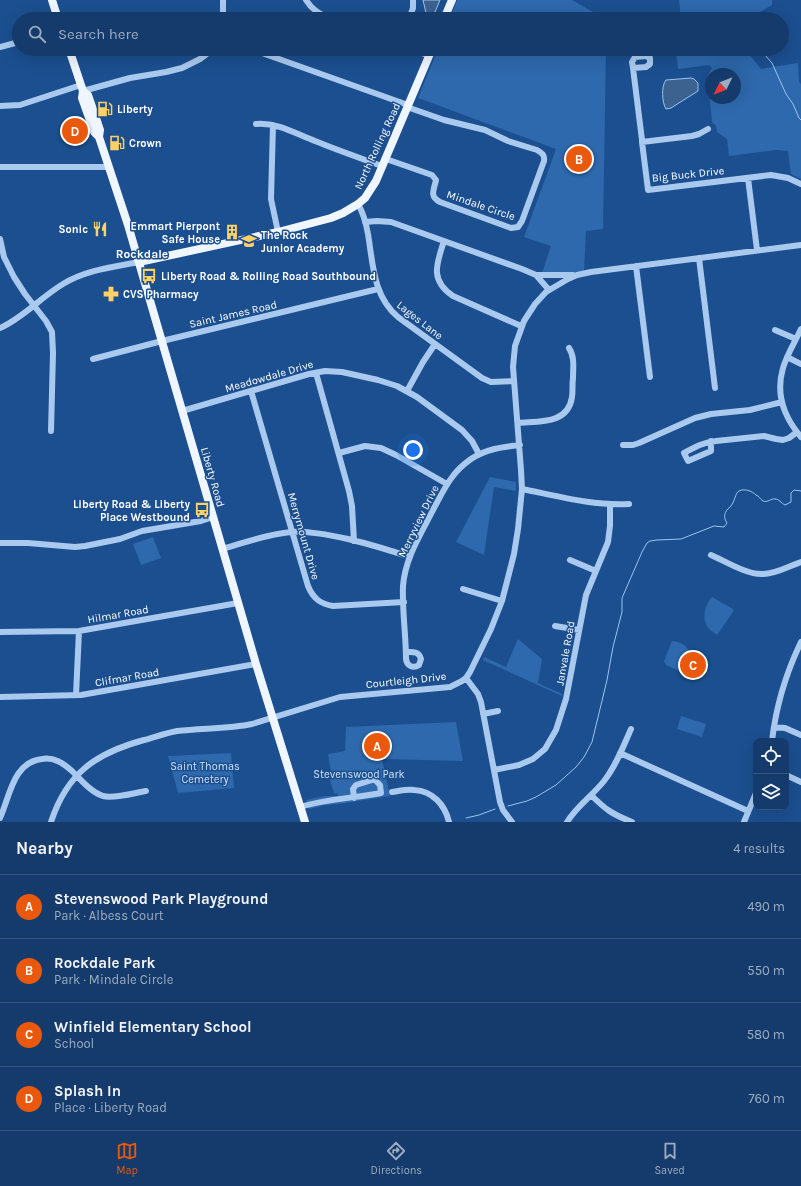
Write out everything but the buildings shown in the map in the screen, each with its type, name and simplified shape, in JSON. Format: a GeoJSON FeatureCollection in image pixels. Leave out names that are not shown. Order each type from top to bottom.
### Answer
{"type":"FeatureCollection","features":[{"type":"Feature","properties":{"kind":"main road"},"geometry":{"type":"LineString","coordinates":[[52,0],[56,12]]}},
{"type":"Feature","properties":{"kind":"main road"},"geometry":{"type":"LineString","coordinates":[[447,12],[452,0]]}},
{"type":"Feature","properties":{"kind":"main road","name":"Liberty Road"},"geometry":{"type":"LineString","coordinates":[[71,56],[82,88],[82,98],[94,132],[99,137],[139,262],[256,664],[305,822]]}},
{"type":"Feature","properties":{"kind":"main road","name":"North Rolling Road"},"geometry":{"type":"LineString","coordinates":[[139,262],[278,232],[331,218],[348,211],[358,204],[372,189],[428,56]]}},
{"type":"Feature","properties":{"kind":"street"},"geometry":{"type":"LineString","coordinates":[[222,12],[223,0]]}},
{"type":"Feature","properties":{"kind":"street"},"geometry":{"type":"LineString","coordinates":[[306,0],[316,12]]}},
{"type":"Feature","properties":{"kind":"street"},"geometry":{"type":"LineString","coordinates":[[412,12],[413,0]]}},
{"type":"Feature","properties":{"kind":"street"},"geometry":{"type":"LineString","coordinates":[[0,47],[12,44]]}},
{"type":"Feature","properties":{"kind":"street"},"geometry":{"type":"LineString","coordinates":[[0,106],[20,105],[82,88],[133,77],[166,72],[182,68],[204,56]]}},
{"type":"Feature","properties":{"kind":"street"},"geometry":{"type":"LineString","coordinates":[[270,56],[408,106]]}},
{"type":"Feature","properties":{"kind":"street","name":"Big Buck Drive"},"geometry":{"type":"LineString","coordinates":[[633,68],[648,190],[771,175],[788,178],[801,184]]}},
{"type":"Feature","properties":{"kind":"street","name":"Mindale Circle"},"geometry":{"type":"LineString","coordinates":[[384,162],[435,177],[436,180],[433,196],[440,202],[511,228],[518,227],[522,222],[544,161],[544,155],[537,150],[508,141],[486,130],[444,120],[408,106]]}},
{"type":"Feature","properties":{"kind":"street"},"geometry":{"type":"LineString","coordinates":[[256,124],[264,123],[273,125],[318,143],[384,162]]}},
{"type":"Feature","properties":{"kind":"street"},"geometry":{"type":"LineString","coordinates":[[273,125],[271,199],[278,232]]}},
{"type":"Feature","properties":{"kind":"street"},"geometry":{"type":"LineString","coordinates":[[642,142],[692,136],[708,129]]}},
{"type":"Feature","properties":{"kind":"street"},"geometry":{"type":"LineString","coordinates":[[0,167],[109,167]]}},
{"type":"Feature","properties":{"kind":"street"},"geometry":{"type":"LineString","coordinates":[[748,178],[757,250]]}},
{"type":"Feature","properties":{"kind":"street","name":"Lages Lane"},"geometry":{"type":"LineString","coordinates":[[358,204],[363,212],[366,222],[375,276],[383,301],[394,313],[486,380],[496,382],[514,381]]}},
{"type":"Feature","properties":{"kind":"street"},"geometry":{"type":"LineString","coordinates":[[366,222],[391,222],[536,275],[542,280],[549,290]]}},
{"type":"Feature","properties":{"kind":"street"},"geometry":{"type":"LineString","coordinates":[[0,239],[4,257],[18,285],[46,320],[52,332],[53,353],[50,431]]}},
{"type":"Feature","properties":{"kind":"street"},"geometry":{"type":"LineString","coordinates":[[444,241],[436,267],[438,279],[443,288],[453,296],[521,326]]}},
{"type":"Feature","properties":{"kind":"street"},"geometry":{"type":"LineString","coordinates":[[536,275],[576,275],[801,245]]}},
{"type":"Feature","properties":{"kind":"street"},"geometry":{"type":"LineString","coordinates":[[700,258],[715,388]]}},
{"type":"Feature","properties":{"kind":"street","name":"North Rolling Road"},"geometry":{"type":"LineString","coordinates":[[0,328],[18,317],[63,284],[75,278],[96,270],[139,262]]}},
{"type":"Feature","properties":{"kind":"street"},"geometry":{"type":"LineString","coordinates":[[636,266],[650,377]]}},
{"type":"Feature","properties":{"kind":"street"},"geometry":{"type":"LineString","coordinates":[[512,822],[503,810],[500,802],[478,694],[466,678],[475,664],[502,601],[514,554],[518,530],[522,489],[520,445],[514,381],[514,351],[521,326],[530,310],[549,290],[576,275]]}},
{"type":"Feature","properties":{"kind":"street","name":"Saint James Road"},"geometry":{"type":"LineString","coordinates":[[93,359],[378,289]]}},
{"type":"Feature","properties":{"kind":"street"},"geometry":{"type":"LineString","coordinates":[[711,441],[764,436],[783,440],[799,435],[788,419],[782,402],[780,378],[787,357],[801,329]]}},
{"type":"Feature","properties":{"kind":"street"},"geometry":{"type":"LineString","coordinates":[[775,330],[796,339]]}},
{"type":"Feature","properties":{"kind":"street"},"geometry":{"type":"LineString","coordinates":[[407,391],[435,344]]}},
{"type":"Feature","properties":{"kind":"street"},"geometry":{"type":"LineString","coordinates":[[518,422],[553,420],[567,410],[572,398],[573,362],[572,352],[569,348]]}},
{"type":"Feature","properties":{"kind":"street"},"geometry":{"type":"LineString","coordinates":[[787,357],[801,364]]}},
{"type":"Feature","properties":{"kind":"street","name":"Meadowdale Drive"},"geometry":{"type":"LineString","coordinates":[[182,412],[316,373],[329,371],[342,372],[386,382],[407,391],[462,430],[472,441],[479,454]]}},
{"type":"Feature","properties":{"kind":"street"},"geometry":{"type":"LineString","coordinates":[[316,373],[351,499],[354,541]]}},
{"type":"Feature","properties":{"kind":"street","name":"Merrymount Drive"},"geometry":{"type":"LineString","coordinates":[[251,392],[308,586],[313,596],[322,603],[333,606],[404,602]]}},
{"type":"Feature","properties":{"kind":"street"},"geometry":{"type":"LineString","coordinates":[[623,445],[633,445],[639,443],[688,421],[703,416],[750,410],[782,402]]}},
{"type":"Feature","properties":{"kind":"street","name":"Merryview Drive"},"geometry":{"type":"LineString","coordinates":[[406,652],[404,585],[410,557],[447,484],[464,464],[479,454],[491,449],[520,445]]}},
{"type":"Feature","properties":{"kind":"street"},"geometry":{"type":"LineString","coordinates":[[339,453],[365,446],[381,448],[447,484]]}},
{"type":"Feature","properties":{"kind":"street"},"geometry":{"type":"LineString","coordinates":[[522,489],[586,502],[610,505],[629,504]]}},
{"type":"Feature","properties":{"kind":"street","name":"Janvale Road"},"geometry":{"type":"LineString","coordinates":[[494,770],[519,765],[533,759],[545,749],[558,725],[566,699],[586,595],[608,542],[610,505]]}},
{"type":"Feature","properties":{"kind":"street"},"geometry":{"type":"LineString","coordinates":[[0,543],[28,543],[75,547],[85,546],[120,539],[142,531],[201,521],[213,517]]}},
{"type":"Feature","properties":{"kind":"street"},"geometry":{"type":"LineString","coordinates":[[222,549],[268,536],[292,532],[318,533],[387,549],[410,557]]}},
{"type":"Feature","properties":{"kind":"street"},"geometry":{"type":"LineString","coordinates":[[711,554],[748,572],[756,574],[770,573],[801,562]]}},
{"type":"Feature","properties":{"kind":"street"},"geometry":{"type":"LineString","coordinates":[[570,560],[596,571]]}},
{"type":"Feature","properties":{"kind":"street"},"geometry":{"type":"LineString","coordinates":[[463,589],[502,601]]}},
{"type":"Feature","properties":{"kind":"street","name":"Hilmar Road"},"geometry":{"type":"LineString","coordinates":[[0,632],[79,632],[238,603]]}},
{"type":"Feature","properties":{"kind":"street"},"geometry":{"type":"LineString","coordinates":[[555,626],[579,630]]}},
{"type":"Feature","properties":{"kind":"street"},"geometry":{"type":"LineString","coordinates":[[76,696],[79,632]]}},
{"type":"Feature","properties":{"kind":"street"},"geometry":{"type":"LineString","coordinates":[[772,738],[778,705],[788,672],[801,643]]}},
{"type":"Feature","properties":{"kind":"street","name":"Clifmar Road"},"geometry":{"type":"LineString","coordinates":[[0,697],[76,696],[256,664]]}},
{"type":"Feature","properties":{"kind":"street","name":"Courtleigh Drive"},"geometry":{"type":"LineString","coordinates":[[51,822],[62,797],[77,776],[99,757],[128,744],[175,732],[245,725],[273,718],[340,697],[450,687],[466,678]]}},
{"type":"Feature","properties":{"kind":"street"},"geometry":{"type":"LineString","coordinates":[[483,714],[498,711]]}},
{"type":"Feature","properties":{"kind":"street"},"geometry":{"type":"LineString","coordinates":[[774,727],[785,728],[801,735]]}},
{"type":"Feature","properties":{"kind":"street"},"geometry":{"type":"LineString","coordinates":[[567,822],[572,813],[605,780],[620,754],[631,729]]}},
{"type":"Feature","properties":{"kind":"street"},"geometry":{"type":"LineString","coordinates":[[620,754],[748,811]]}},
{"type":"Feature","properties":{"kind":"street"},"geometry":{"type":"LineString","coordinates":[[0,818],[18,772],[28,763],[40,759],[60,762],[92,790],[104,796],[114,796],[146,790]]}},
{"type":"Feature","properties":{"kind":"street"},"geometry":{"type":"LineString","coordinates":[[789,776],[801,782]]}},
{"type":"Feature","properties":{"kind":"street"},"geometry":{"type":"LineString","coordinates":[[300,806],[324,801],[354,798],[381,794],[380,785],[375,780],[356,785],[354,787],[354,798]]}},
{"type":"Feature","properties":{"kind":"street"},"geometry":{"type":"LineString","coordinates":[[392,792],[414,790],[426,792],[445,809],[449,822]]}},
{"type":"Feature","properties":{"kind":"street"},"geometry":{"type":"LineString","coordinates":[[591,794],[607,810],[632,822]]}},
{"type":"Feature","properties":{"kind":"street"},"geometry":{"type":"LineString","coordinates":[[744,822],[753,800]]}},
{"type":"Feature","properties":{"kind":"green space"},"geometry":{"type":"Polygon","coordinates":[[[457,0],[572,0],[593,12],[453,12],[457,0]]]}},
{"type":"Feature","properties":{"kind":"green space"},"geometry":{"type":"Polygon","coordinates":[[[679,0],[772,0],[772,5],[760,12],[680,12],[679,0]]]}},
{"type":"Feature","properties":{"kind":"green space"},"geometry":{"type":"Polygon","coordinates":[[[435,56],[606,56],[603,229],[586,231],[584,271],[542,273],[551,246],[524,237],[556,149],[418,98],[435,56]]]}},
{"type":"Feature","properties":{"kind":"green space"},"geometry":{"type":"Polygon","coordinates":[[[677,56],[751,56],[761,69],[798,63],[799,82],[801,84],[801,179],[791,174],[788,151],[776,150],[729,156],[727,139],[717,132],[716,126],[712,122],[710,104],[741,104],[741,68],[712,68],[709,65],[678,69],[677,56]]]}},
{"type":"Feature","properties":{"kind":"green space"},"geometry":{"type":"Polygon","coordinates":[[[490,477],[516,482],[516,491],[494,487],[484,555],[456,542],[490,477]]]}},
{"type":"Feature","properties":{"kind":"green space"},"geometry":{"type":"Polygon","coordinates":[[[153,537],[161,558],[141,565],[133,544],[153,537]]]}},
{"type":"Feature","properties":{"kind":"green space"},"geometry":{"type":"Polygon","coordinates":[[[712,597],[733,609],[733,612],[717,635],[708,627],[704,617],[705,610],[712,597]]]}},
{"type":"Feature","properties":{"kind":"green space"},"geometry":{"type":"Polygon","coordinates":[[[518,639],[542,659],[538,683],[562,694],[562,696],[483,660],[484,657],[506,667],[518,639]]]}},
{"type":"Feature","properties":{"kind":"green space"},"geometry":{"type":"Polygon","coordinates":[[[672,641],[684,645],[692,655],[693,664],[688,675],[666,665],[664,661],[672,641]]]}},
{"type":"Feature","properties":{"kind":"green space"},"geometry":{"type":"Polygon","coordinates":[[[681,716],[706,724],[702,737],[677,729],[681,716]]]}},
{"type":"Feature","properties":{"kind":"green space","name":"Stevenswood Park"},"geometry":{"type":"Polygon","coordinates":[[[456,722],[463,761],[382,759],[390,796],[326,805],[309,809],[306,800],[325,796],[338,796],[337,793],[334,794],[330,780],[332,778],[328,754],[345,751],[346,727],[456,722]]]}},
{"type":"Feature","properties":{"kind":"green space","name":"Saint Thomas Cemetery"},"geometry":{"type":"Polygon","coordinates":[[[231,753],[234,788],[178,793],[168,756],[231,753]]]}},
{"type":"Feature","properties":{"kind":"shaded area"},"geometry":{"type":"Polygon","coordinates":[[[423,0],[440,0],[435,12],[426,12],[423,0]]]}},
{"type":"Feature","properties":{"kind":"shaded area"},"geometry":{"type":"Polygon","coordinates":[[[691,78],[698,83],[698,91],[671,108],[666,109],[664,103],[663,86],[666,80],[691,78]]]}},
{"type":"Feature","properties":{"kind":"waterway"},"geometry":{"type":"LineString","coordinates":[[766,56],[772,63],[786,94],[801,120]]}},
{"type":"Feature","properties":{"kind":"waterway"},"geometry":{"type":"LineString","coordinates":[[508,806],[527,801],[556,785],[576,767],[584,757],[592,742],[622,612],[622,598],[647,543],[657,540],[681,539],[714,526],[724,527],[727,523],[725,513],[732,505],[738,492],[741,490],[750,491],[763,501],[776,499],[785,505],[791,502],[791,493],[794,490],[801,491]]}},
{"type":"Feature","properties":{"kind":"waterway"},"geometry":{"type":"LineString","coordinates":[[466,818],[495,809]]}},
{"type":"Feature","properties":{"kind":"place","name":"Liberty"},"geometry":{"type":"Point","coordinates":[105,109]}},
{"type":"Feature","properties":{"kind":"place","name":"Splash In"},"geometry":{"type":"Point","coordinates":[75,131]}},
{"type":"Feature","properties":{"kind":"place","name":"Crown"},"geometry":{"type":"Point","coordinates":[117,143]}},
{"type":"Feature","properties":{"kind":"place","name":"Rockdale Park"},"geometry":{"type":"Point","coordinates":[579,159]}},
{"type":"Feature","properties":{"kind":"place","name":"Sonic"},"geometry":{"type":"Point","coordinates":[100,229]}},
{"type":"Feature","properties":{"kind":"place","name":"Emmart Pierpont Safe House"},"geometry":{"type":"Point","coordinates":[232,232]}},
{"type":"Feature","properties":{"kind":"place","name":"The Rock Junior Academy"},"geometry":{"type":"Point","coordinates":[249,241]}},
{"type":"Feature","properties":{"kind":"place","name":"Liberty Road & Rolling Road Southbound"},"geometry":{"type":"Point","coordinates":[149,276]}},
{"type":"Feature","properties":{"kind":"place","name":"CVS Pharmacy"},"geometry":{"type":"Point","coordinates":[111,294]}},
{"type":"Feature","properties":{"kind":"place","name":"Liberty Road & Liberty Place Westbound"},"geometry":{"type":"Point","coordinates":[202,510]}},
{"type":"Feature","properties":{"kind":"place","name":"Winfield Elementary School"},"geometry":{"type":"Point","coordinates":[693,665]}},
{"type":"Feature","properties":{"kind":"place","name":"Stevenswood Park Playground"},"geometry":{"type":"Point","coordinates":[377,746]}},
{"type":"Feature","properties":{"kind":"district","name":"Rockdale"},"geometry":{"type":"Point","coordinates":[142,254]}}]}
